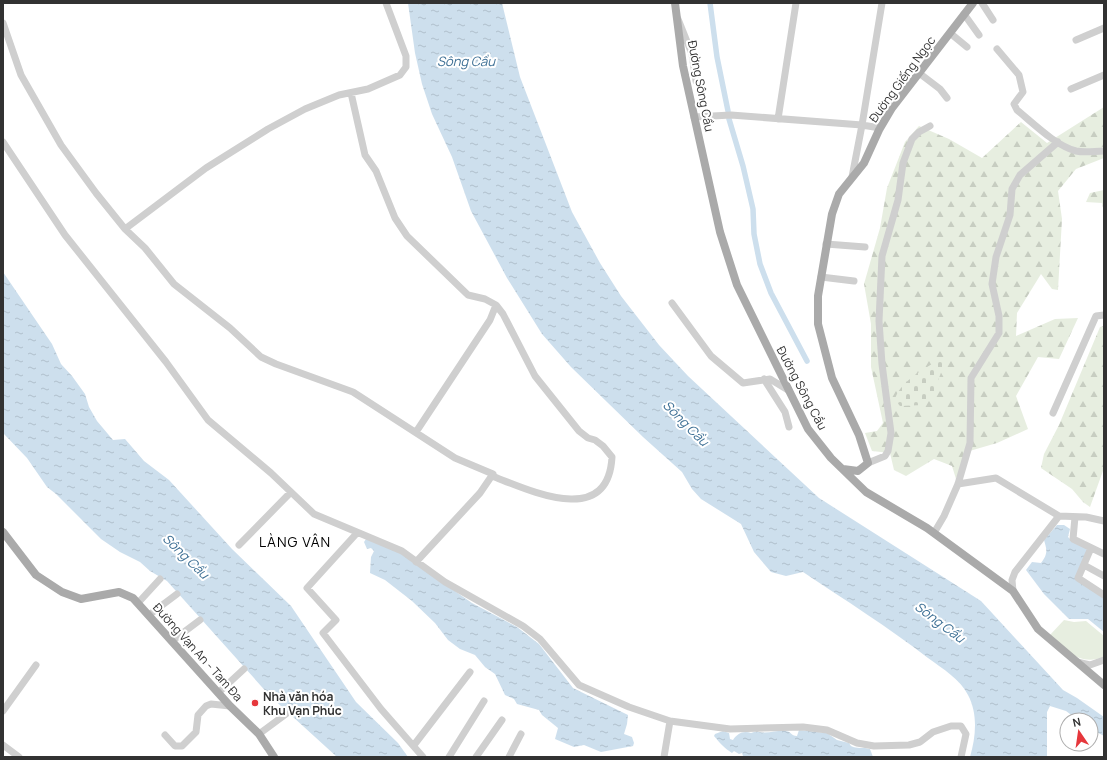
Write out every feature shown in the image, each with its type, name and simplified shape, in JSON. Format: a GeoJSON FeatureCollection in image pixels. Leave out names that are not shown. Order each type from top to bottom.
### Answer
{"type":"FeatureCollection","features":[{"type":"Feature","properties":{"kind":"main road","name":"Đường Sông Cầu"},"geometry":{"type":"LineString","coordinates":[[675,3],[683,66],[720,232],[737,285],[808,429],[843,470],[866,492],[934,532],[1013,591],[1038,629],[1104,686]]}},
{"type":"Feature","properties":{"kind":"main road","name":"Đường Giếng Ngọc"},"geometry":{"type":"LineString","coordinates":[[868,463],[859,435],[832,378],[818,324],[818,296],[832,214],[839,194],[864,162],[880,128],[919,73],[973,3]]}},
{"type":"Feature","properties":{"kind":"main road"},"geometry":{"type":"LineString","coordinates":[[843,470],[858,471],[868,463]]}},
{"type":"Feature","properties":{"kind":"main road","name":"Đường Vạn An - Tam Đa"},"geometry":{"type":"LineString","coordinates":[[4,536],[36,575],[62,592],[81,599],[114,593],[123,593],[133,598],[230,706],[259,734],[274,757]]}},
{"type":"Feature","properties":{"kind":"street"},"geometry":{"type":"LineString","coordinates":[[125,230],[206,168],[268,129],[305,109],[351,93],[368,89],[400,75],[406,67],[406,56],[386,3]]}},
{"type":"Feature","properties":{"kind":"street"},"geometry":{"type":"LineString","coordinates":[[778,118],[796,3]]}},
{"type":"Feature","properties":{"kind":"street"},"geometry":{"type":"LineString","coordinates":[[852,177],[882,3]]}},
{"type":"Feature","properties":{"kind":"street"},"geometry":{"type":"LineString","coordinates":[[982,3],[993,20]]}},
{"type":"Feature","properties":{"kind":"street"},"geometry":{"type":"LineString","coordinates":[[964,14],[979,34]]}},
{"type":"Feature","properties":{"kind":"street"},"geometry":{"type":"LineString","coordinates":[[677,17],[692,54],[696,81]]}},
{"type":"Feature","properties":{"kind":"street"},"geometry":{"type":"LineString","coordinates":[[3,23],[21,75],[42,115],[91,187],[125,230],[146,248],[174,284],[230,328],[261,357],[276,364],[353,392],[455,458],[493,474],[492,476],[539,494],[558,499],[575,500],[586,498],[605,483],[611,470],[612,457],[603,446],[579,431],[535,376],[503,314],[496,305],[485,299],[468,295],[407,236],[395,218],[376,171],[365,155],[351,93]]}},
{"type":"Feature","properties":{"kind":"street"},"geometry":{"type":"LineString","coordinates":[[1076,40],[1104,28]]}},
{"type":"Feature","properties":{"kind":"street"},"geometry":{"type":"LineString","coordinates":[[950,33],[967,48]]}},
{"type":"Feature","properties":{"kind":"street"},"geometry":{"type":"LineString","coordinates":[[997,49],[1020,78],[1023,92],[1014,104],[1017,110],[1058,142],[1080,152],[1104,151]]}},
{"type":"Feature","properties":{"kind":"street"},"geometry":{"type":"LineString","coordinates":[[919,73],[940,89],[947,98]]}},
{"type":"Feature","properties":{"kind":"street"},"geometry":{"type":"LineString","coordinates":[[1071,89],[1104,75]]}},
{"type":"Feature","properties":{"kind":"street"},"geometry":{"type":"LineString","coordinates":[[694,116],[731,115],[778,118],[862,125],[880,128]]}},
{"type":"Feature","properties":{"kind":"street"},"geometry":{"type":"LineString","coordinates":[[868,463],[884,456],[888,451],[891,433],[882,364],[879,321],[882,256],[897,205],[903,163],[912,139],[919,132],[930,126]]}},
{"type":"Feature","properties":{"kind":"street"},"geometry":{"type":"LineString","coordinates":[[3,142],[65,235],[161,356],[208,420],[271,473],[314,514],[402,551],[467,596],[523,626],[540,640],[579,685],[670,721],[730,729],[803,727],[828,730],[857,743],[892,747],[920,742],[933,732],[956,725],[961,726],[966,734],[961,757]]}},
{"type":"Feature","properties":{"kind":"street"},"geometry":{"type":"LineString","coordinates":[[934,532],[944,516],[958,484],[971,437],[971,378],[999,332],[999,316],[992,284],[996,257],[1010,215],[1012,189],[1020,175],[1058,142]]}},
{"type":"Feature","properties":{"kind":"street"},"geometry":{"type":"LineString","coordinates":[[826,244],[865,247]]}},
{"type":"Feature","properties":{"kind":"street"},"geometry":{"type":"LineString","coordinates":[[821,277],[854,281]]}},
{"type":"Feature","properties":{"kind":"street"},"geometry":{"type":"LineString","coordinates":[[672,303],[703,348],[724,368],[743,383],[770,379],[788,390]]}},
{"type":"Feature","properties":{"kind":"street"},"geometry":{"type":"LineString","coordinates":[[416,432],[490,320],[496,305]]}},
{"type":"Feature","properties":{"kind":"street"},"geometry":{"type":"LineString","coordinates":[[1053,413],[1096,316],[1104,315]]}},
{"type":"Feature","properties":{"kind":"street"},"geometry":{"type":"LineString","coordinates":[[764,379],[785,412],[789,428]]}},
{"type":"Feature","properties":{"kind":"street"},"geometry":{"type":"LineString","coordinates":[[416,562],[480,494],[492,476]]}},
{"type":"Feature","properties":{"kind":"street"},"geometry":{"type":"LineString","coordinates":[[958,484],[996,478],[1059,516],[1104,521]]}},
{"type":"Feature","properties":{"kind":"street"},"geometry":{"type":"LineString","coordinates":[[239,545],[291,492]]}},
{"type":"Feature","properties":{"kind":"street"},"geometry":{"type":"LineString","coordinates":[[1013,591],[1012,580],[1015,572],[1059,516]]}},
{"type":"Feature","properties":{"kind":"street"},"geometry":{"type":"LineString","coordinates":[[1075,517],[1073,539],[1104,554]]}},
{"type":"Feature","properties":{"kind":"street"},"geometry":{"type":"LineString","coordinates":[[357,533],[307,588],[336,620],[322,633],[381,710],[423,757]]}},
{"type":"Feature","properties":{"kind":"street"},"geometry":{"type":"LineString","coordinates":[[1091,548],[1078,578],[1104,595]]}},
{"type":"Feature","properties":{"kind":"street"},"geometry":{"type":"LineString","coordinates":[[1084,565],[1104,576]]}},
{"type":"Feature","properties":{"kind":"street"},"geometry":{"type":"LineString","coordinates":[[138,603],[160,579]]}},
{"type":"Feature","properties":{"kind":"street"},"geometry":{"type":"LineString","coordinates":[[148,615],[177,594]]}},
{"type":"Feature","properties":{"kind":"street"},"geometry":{"type":"LineString","coordinates":[[172,641],[200,620]]}},
{"type":"Feature","properties":{"kind":"street"},"geometry":{"type":"LineString","coordinates":[[1075,662],[1090,664],[1104,660]]}},
{"type":"Feature","properties":{"kind":"street"},"geometry":{"type":"LineString","coordinates":[[3,711],[36,665]]}},
{"type":"Feature","properties":{"kind":"street"},"geometry":{"type":"LineString","coordinates":[[218,693],[244,669]]}},
{"type":"Feature","properties":{"kind":"street"},"geometry":{"type":"LineString","coordinates":[[414,746],[470,672]]}},
{"type":"Feature","properties":{"kind":"street"},"geometry":{"type":"LineString","coordinates":[[449,757],[484,701]]}},
{"type":"Feature","properties":{"kind":"street"},"geometry":{"type":"LineString","coordinates":[[165,735],[175,746],[182,746],[196,732],[198,715],[202,710],[211,704],[230,706]]}},
{"type":"Feature","properties":{"kind":"street"},"geometry":{"type":"LineString","coordinates":[[259,734],[286,714]]}},
{"type":"Feature","properties":{"kind":"street"},"geometry":{"type":"LineString","coordinates":[[476,757],[502,720]]}},
{"type":"Feature","properties":{"kind":"street"},"geometry":{"type":"LineString","coordinates":[[664,757],[670,721]]}},
{"type":"Feature","properties":{"kind":"street"},"geometry":{"type":"LineString","coordinates":[[509,757],[521,734]]}},
{"type":"Feature","properties":{"kind":"street"},"geometry":{"type":"LineString","coordinates":[[3,745],[19,757]]}},
{"type":"Feature","properties":{"kind":"green space"},"geometry":{"type":"Polygon","coordinates":[[[1104,107],[1104,158],[1076,169],[1058,191],[1062,219],[1058,290],[1052,289],[1041,274],[1017,313],[1016,336],[1055,319],[1078,318],[1059,359],[1038,357],[1016,396],[1028,429],[997,443],[966,452],[956,479],[952,466],[934,459],[906,476],[894,470],[890,453],[872,451],[865,433],[877,431],[883,423],[871,367],[871,324],[864,284],[880,228],[887,188],[905,142],[919,126],[949,139],[982,158],[1021,122],[1047,143],[1104,107]]]}},
{"type":"Feature","properties":{"kind":"green space"},"geometry":{"type":"Polygon","coordinates":[[[1104,190],[1104,213],[1102,203],[1086,202],[1090,193],[1104,190]]]}},
{"type":"Feature","properties":{"kind":"green space"},"geometry":{"type":"Polygon","coordinates":[[[1104,326],[1104,468],[1090,507],[1083,502],[1072,489],[1041,468],[1044,454],[1059,425],[1100,327],[1104,326]]]}},
{"type":"Feature","properties":{"kind":"green space"},"geometry":{"type":"Polygon","coordinates":[[[939,360],[945,362],[931,399],[923,405],[900,406],[895,400],[901,388],[913,377],[939,360]]]}},
{"type":"Feature","properties":{"kind":"green space"},"geometry":{"type":"Polygon","coordinates":[[[1064,620],[1074,622],[1086,621],[1104,636],[1104,657],[1088,660],[1081,658],[1068,651],[1050,635],[1064,620]]]}},
{"type":"Feature","properties":{"kind":"water","name":"Sông Cầu"},"geometry":{"type":"Polygon","coordinates":[[[408,3],[502,3],[520,77],[572,212],[600,263],[621,296],[659,345],[688,376],[819,498],[981,601],[1063,690],[1097,712],[1067,712],[1050,706],[1047,712],[1047,757],[970,757],[975,733],[975,717],[971,702],[965,689],[956,679],[898,635],[803,572],[786,576],[771,572],[754,552],[741,524],[701,499],[692,489],[682,472],[643,437],[571,367],[542,334],[507,278],[471,211],[452,157],[432,114],[422,84],[415,53],[408,3]]]}},
{"type":"Feature","properties":{"kind":"water","name":"Sông Cầu"},"geometry":{"type":"Polygon","coordinates":[[[3,272],[52,344],[61,364],[85,394],[89,407],[97,421],[113,440],[125,439],[144,461],[169,480],[232,549],[291,606],[356,702],[398,743],[408,757],[337,757],[270,696],[167,581],[150,571],[140,562],[120,552],[101,539],[56,494],[47,487],[27,458],[3,433],[3,272]]]}},
{"type":"Feature","properties":{"kind":"water"},"geometry":{"type":"Polygon","coordinates":[[[1057,525],[1064,525],[1070,529],[1068,537],[1088,548],[1076,577],[1104,597],[1104,632],[1088,619],[1069,619],[1044,594],[1026,570],[1032,562],[1041,563],[1046,552],[1044,540],[1057,525]]]}},
{"type":"Feature","properties":{"kind":"water"},"geometry":{"type":"Polygon","coordinates":[[[366,539],[399,552],[472,603],[517,627],[539,644],[573,688],[628,715],[624,734],[632,737],[634,743],[633,746],[601,752],[584,745],[574,747],[555,739],[558,728],[542,715],[539,710],[517,704],[514,699],[505,695],[495,674],[485,667],[475,655],[460,649],[448,640],[435,623],[412,601],[385,580],[370,573],[371,557],[374,551],[371,548],[367,549],[364,542],[366,539]]]}},
{"type":"Feature","properties":{"kind":"water","name":"Sông Cầu"},"geometry":{"type":"Polygon","coordinates":[[[1099,713],[1104,717],[1104,736],[1099,733],[1099,713]]]}},
{"type":"Feature","properties":{"kind":"water"},"geometry":{"type":"Polygon","coordinates":[[[799,730],[827,733],[837,740],[849,743],[853,747],[870,749],[873,757],[743,756],[742,753],[739,754],[734,751],[732,753],[729,751],[714,736],[715,734],[723,731],[729,733],[730,739],[733,740],[738,734],[743,732],[787,731],[797,736],[799,730]]]}},
{"type":"Feature","properties":{"kind":"waterway"},"geometry":{"type":"LineString","coordinates":[[710,3],[717,57],[728,111]]}},
{"type":"Feature","properties":{"kind":"waterway"},"geometry":{"type":"LineString","coordinates":[[729,119],[743,166],[753,209],[754,234],[760,264],[771,293],[807,361]]}},
{"type":"Feature","properties":{"kind":"place","name":"Nhà văn hóa Khu Vạn Phúc"},"geometry":{"type":"Point","coordinates":[255,703]}},
{"type":"Feature","properties":{"kind":"district","name":"LÀNG VÂN"},"geometry":{"type":"Point","coordinates":[295,541]}}]}
